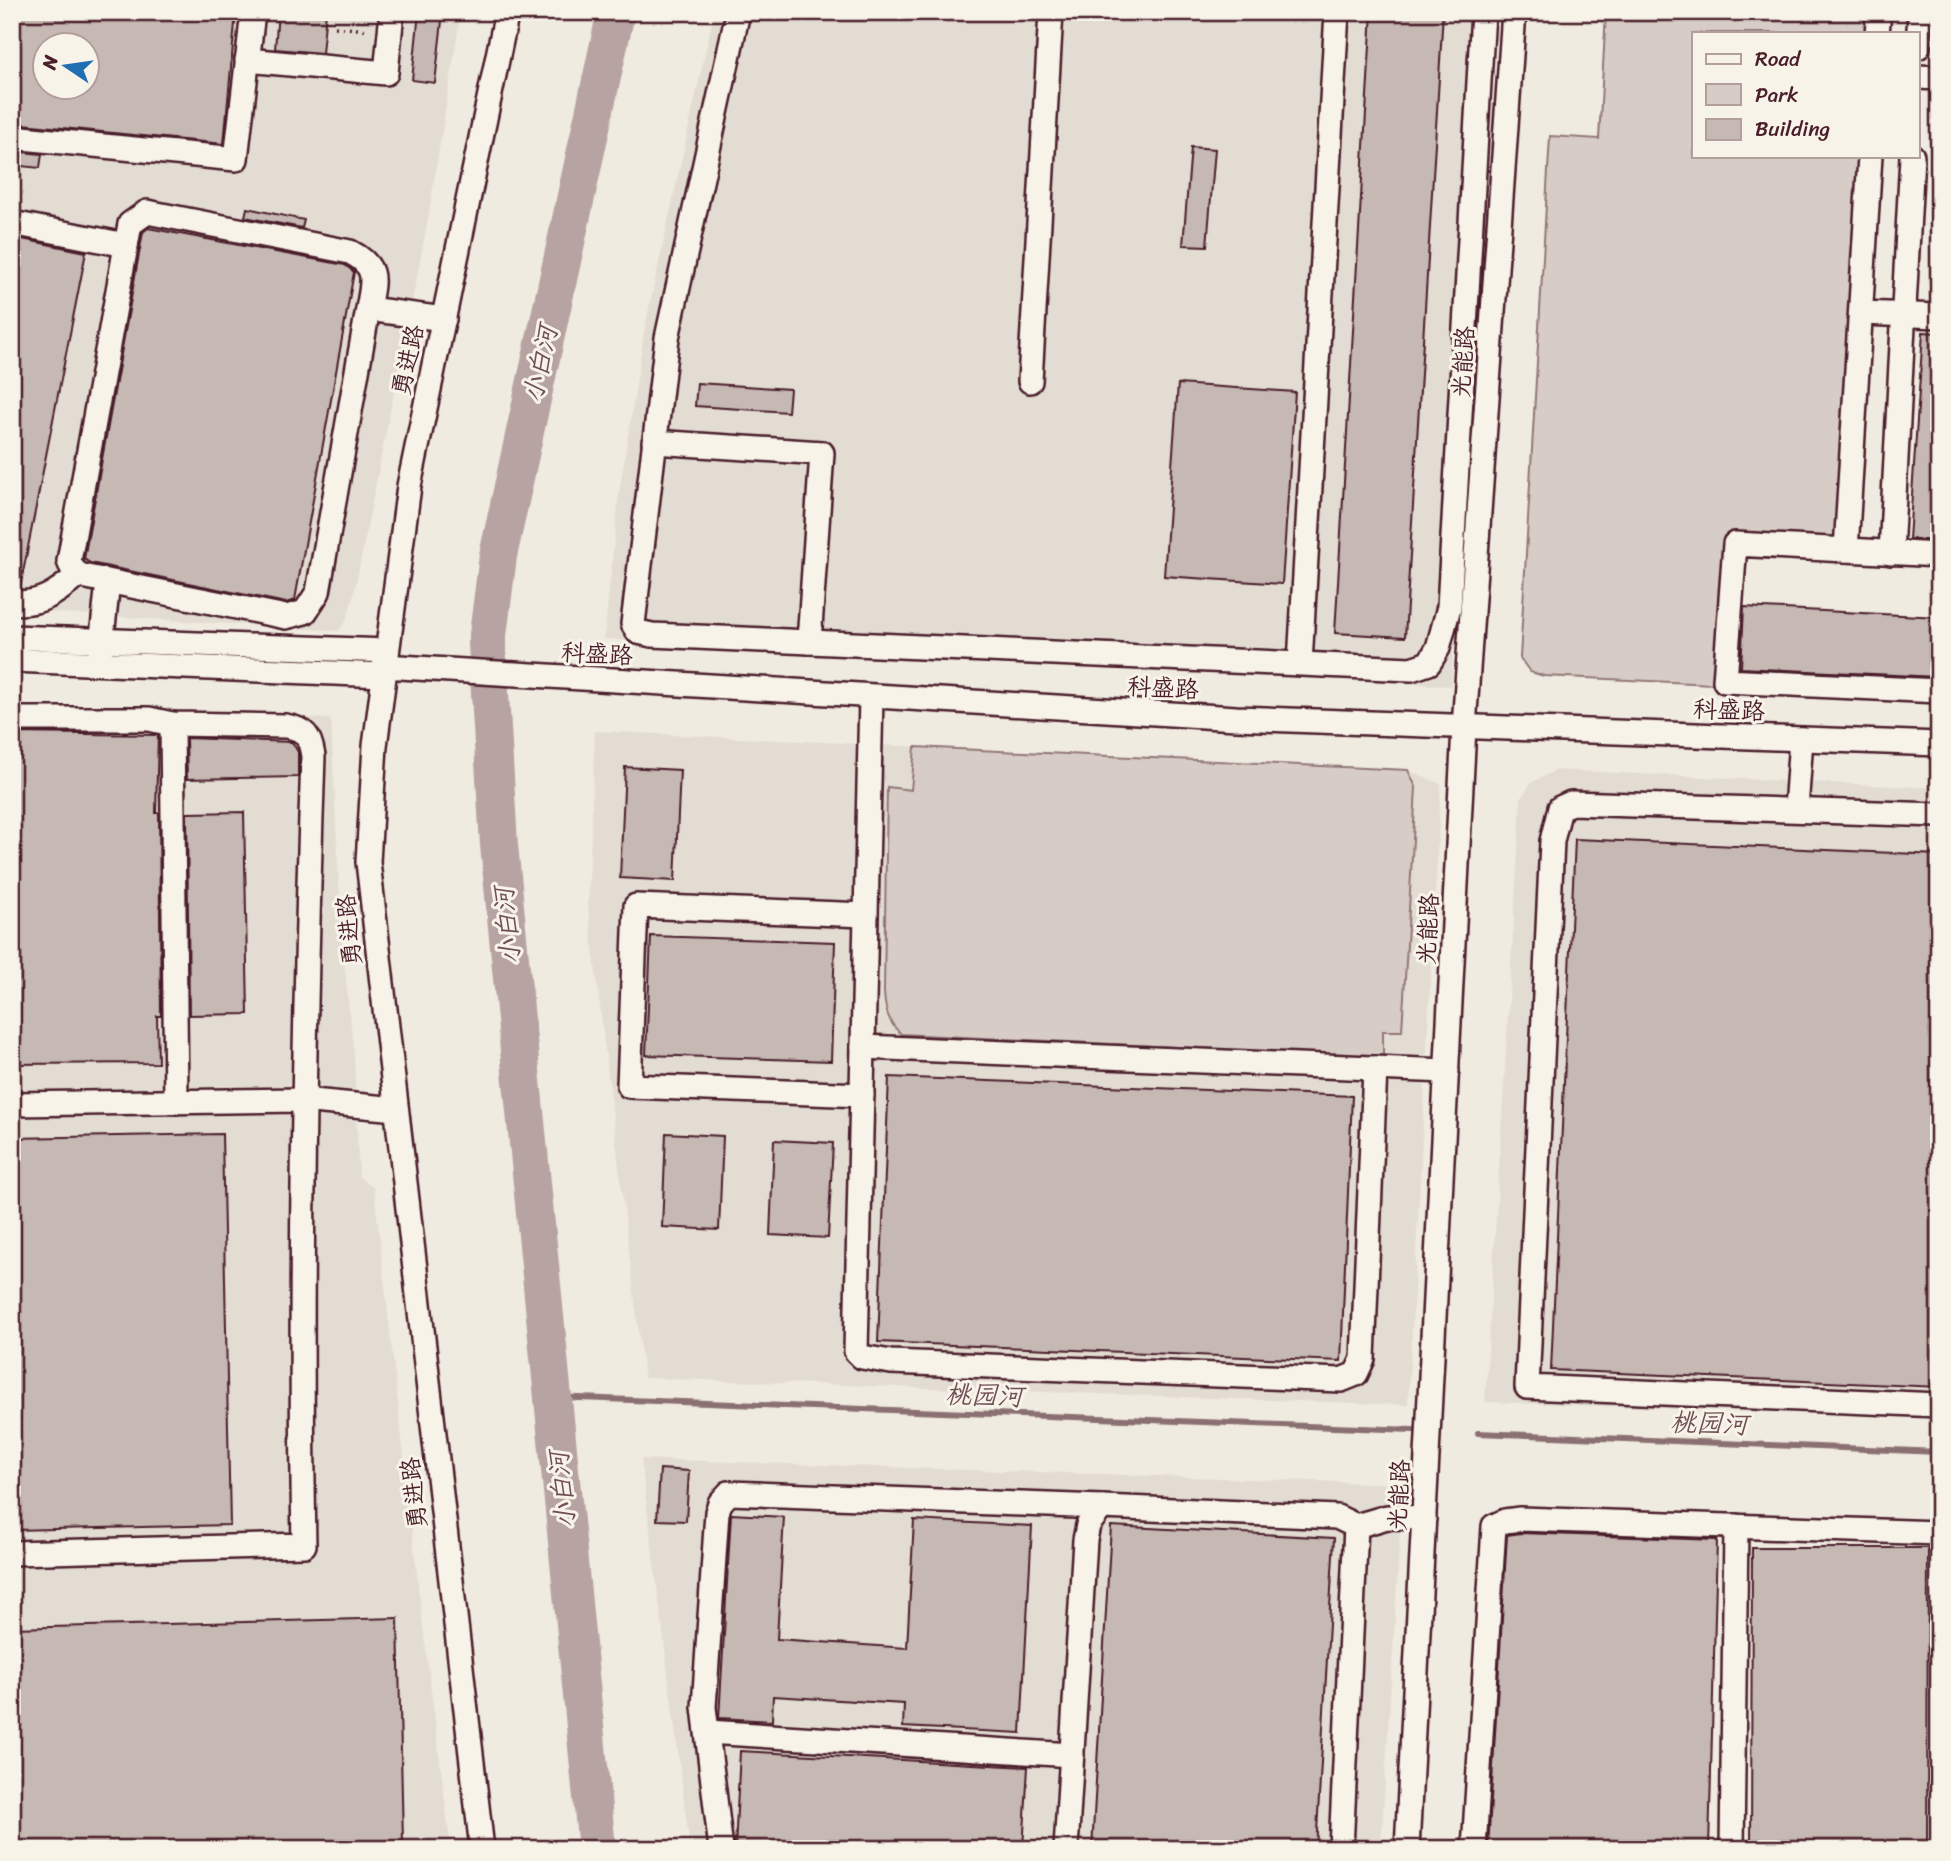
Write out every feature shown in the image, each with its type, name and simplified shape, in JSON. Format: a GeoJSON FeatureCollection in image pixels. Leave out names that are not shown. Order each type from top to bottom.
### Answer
{"type":"FeatureCollection","features":[{"type":"Feature","properties":{"kind":"street"},"geometry":{"type":"LineString","coordinates":[[12,137],[236,159],[253,12]]}},
{"type":"Feature","properties":{"kind":"street","name":"勇进路"},"geometry":{"type":"LineString","coordinates":[[482,1849],[368,862],[369,812],[385,664],[409,486],[507,12]]}},
{"type":"Feature","properties":{"kind":"street"},"geometry":{"type":"LineString","coordinates":[[738,12],[667,338],[633,624],[638,632],[652,635],[1411,668],[1429,663],[1445,631],[1450,593],[1483,12]]}},
{"type":"Feature","properties":{"kind":"street"},"geometry":{"type":"LineString","coordinates":[[1030,381],[1051,12]]}},
{"type":"Feature","properties":{"kind":"street"},"geometry":{"type":"LineString","coordinates":[[1300,663],[1337,12]]}},
{"type":"Feature","properties":{"kind":"street","name":"光能路"},"geometry":{"type":"LineString","coordinates":[[1407,1849],[1464,727],[1514,12]]}},
{"type":"Feature","properties":{"kind":"street"},"geometry":{"type":"LineString","coordinates":[[1878,32],[1879,12]]}},
{"type":"Feature","properties":{"kind":"street"},"geometry":{"type":"LineString","coordinates":[[1919,32],[1920,12]]}},
{"type":"Feature","properties":{"kind":"street"},"geometry":{"type":"LineString","coordinates":[[247,60],[386,73],[391,22]]}},
{"type":"Feature","properties":{"kind":"street"},"geometry":{"type":"LineString","coordinates":[[1920,77],[1939,78]]}},
{"type":"Feature","properties":{"kind":"street"},"geometry":{"type":"LineString","coordinates":[[1846,550],[1870,158]]}},
{"type":"Feature","properties":{"kind":"street"},"geometry":{"type":"LineString","coordinates":[[1891,552],[1912,158]]}},
{"type":"Feature","properties":{"kind":"street"},"geometry":{"type":"LineString","coordinates":[[146,212],[332,246],[364,259],[370,267],[373,277],[368,309],[318,592],[305,612],[286,617],[78,575],[69,561],[130,224],[146,212]]}},
{"type":"Feature","properties":{"kind":"street"},"geometry":{"type":"LineString","coordinates":[[12,223],[126,245]]}},
{"type":"Feature","properties":{"kind":"street"},"geometry":{"type":"LineString","coordinates":[[368,309],[444,319]]}},
{"type":"Feature","properties":{"kind":"street"},"geometry":{"type":"LineString","coordinates":[[1861,313],[1939,316]]}},
{"type":"Feature","properties":{"kind":"street"},"geometry":{"type":"LineString","coordinates":[[654,442],[822,453],[809,642]]}},
{"type":"Feature","properties":{"kind":"street"},"geometry":{"type":"LineString","coordinates":[[1939,555],[1735,544],[1725,681],[1939,691]]}},
{"type":"Feature","properties":{"kind":"street"},"geometry":{"type":"LineString","coordinates":[[12,602],[38,602],[54,594],[78,575]]}},
{"type":"Feature","properties":{"kind":"street"},"geometry":{"type":"LineString","coordinates":[[100,652],[108,582]]}},
{"type":"Feature","properties":{"kind":"street","name":"科盛路"},"geometry":{"type":"LineString","coordinates":[[12,637],[100,652],[385,664],[540,677],[1236,718],[1939,744]]}},
{"type":"Feature","properties":{"kind":"street","name":"科盛路"},"geometry":{"type":"LineString","coordinates":[[12,660],[100,652]]}},
{"type":"Feature","properties":{"kind":"street"},"geometry":{"type":"LineString","coordinates":[[871,697],[856,1352],[862,1357],[904,1363],[1340,1380],[1356,1374],[1363,1359],[1375,1069]]}},
{"type":"Feature","properties":{"kind":"street"},"geometry":{"type":"LineString","coordinates":[[12,719],[149,719],[172,724],[286,726],[300,729],[310,738],[313,755],[302,1100],[300,1342],[304,1545],[12,1553]]}},
{"type":"Feature","properties":{"kind":"street"},"geometry":{"type":"LineString","coordinates":[[172,724],[176,1102]]}},
{"type":"Feature","properties":{"kind":"street"},"geometry":{"type":"LineString","coordinates":[[1796,809],[1801,739]]}},
{"type":"Feature","properties":{"kind":"street"},"geometry":{"type":"LineString","coordinates":[[1939,815],[1570,803],[1560,808],[1552,841],[1527,1387],[1939,1405]]}},
{"type":"Feature","properties":{"kind":"street"},"geometry":{"type":"LineString","coordinates":[[862,1095],[629,1086],[636,906],[866,915]]}},
{"type":"Feature","properties":{"kind":"street"},"geometry":{"type":"LineString","coordinates":[[863,1047],[1447,1071]]}},
{"type":"Feature","properties":{"kind":"street"},"geometry":{"type":"LineString","coordinates":[[12,1104],[302,1100],[396,1109]]}},
{"type":"Feature","properties":{"kind":"street"},"geometry":{"type":"LineString","coordinates":[[721,1849],[704,1707],[717,1512],[720,1503],[729,1493],[1337,1517],[1356,1526],[1387,1517],[1424,1518]]}},
{"type":"Feature","properties":{"kind":"street"},"geometry":{"type":"LineString","coordinates":[[1066,1849],[1085,1540],[1088,1525],[1102,1507]]}},
{"type":"Feature","properties":{"kind":"street"},"geometry":{"type":"LineString","coordinates":[[1474,1849],[1494,1526],[1520,1519],[1939,1533]]}},
{"type":"Feature","properties":{"kind":"street"},"geometry":{"type":"LineString","coordinates":[[1341,1849],[1356,1526]]}},
{"type":"Feature","properties":{"kind":"street"},"geometry":{"type":"LineString","coordinates":[[1732,1849],[1736,1526]]}},
{"type":"Feature","properties":{"kind":"street"},"geometry":{"type":"LineString","coordinates":[[707,1732],[1072,1755]]}},
{"type":"Feature","properties":{"kind":"path"},"geometry":{"type":"LineString","coordinates":[[335,27],[391,22]]}},
{"type":"Feature","properties":{"kind":"shaded area"},"geometry":{"type":"Polygon","coordinates":[[[12,12],[461,12],[427,225],[354,594],[347,619],[339,631],[12,610],[12,12]]]}},
{"type":"Feature","properties":{"kind":"shaded area"},"geometry":{"type":"Polygon","coordinates":[[[714,12],[1493,12],[1451,686],[604,639],[619,494],[645,326],[714,12]]]}},
{"type":"Feature","properties":{"kind":"shaded area"},"geometry":{"type":"Polygon","coordinates":[[[12,705],[331,719],[342,944],[354,1054],[359,1177],[374,1188],[451,1849],[12,1849],[12,705]]]}},
{"type":"Feature","properties":{"kind":"shaded area"},"geometry":{"type":"Polygon","coordinates":[[[595,731],[1408,770],[1441,784],[1408,1405],[644,1378],[588,906],[595,731]]]}},
{"type":"Feature","properties":{"kind":"shaded area"},"geometry":{"type":"Polygon","coordinates":[[[1556,770],[1939,788],[1939,1418],[1485,1402],[1521,798],[1531,783],[1556,770]]]}},
{"type":"Feature","properties":{"kind":"shaded area"},"geometry":{"type":"Polygon","coordinates":[[[641,1459],[1403,1484],[1381,1849],[690,1849],[641,1459]]]}},
{"type":"Feature","properties":{"kind":"green space"},"geometry":{"type":"Polygon","coordinates":[[[1606,12],[1870,12],[1869,32],[1692,32],[1692,158],[1861,158],[1838,542],[1724,536],[1713,684],[1544,676],[1530,672],[1520,658],[1550,136],[1599,139],[1606,12]]]}},
{"type":"Feature","properties":{"kind":"green space"},"geometry":{"type":"Polygon","coordinates":[[[915,747],[1408,770],[1416,787],[1402,1031],[1383,1031],[1383,1057],[901,1034],[888,1015],[884,992],[887,787],[911,790],[915,747]]]}},
{"type":"Feature","properties":{"kind":"building"},"geometry":{"type":"Polygon","coordinates":[[[12,12],[236,12],[224,144],[12,123],[12,12]]]}},
{"type":"Feature","properties":{"kind":"building"},"geometry":{"type":"Polygon","coordinates":[[[278,12],[326,12],[322,53],[275,49],[278,12]]]}},
{"type":"Feature","properties":{"kind":"building"},"geometry":{"type":"Polygon","coordinates":[[[419,12],[443,12],[435,83],[412,80],[419,12]]]}},
{"type":"Feature","properties":{"kind":"building"},"geometry":{"type":"Polygon","coordinates":[[[1372,12],[1443,12],[1405,637],[1335,633],[1372,12]]]}},
{"type":"Feature","properties":{"kind":"building"},"geometry":{"type":"Polygon","coordinates":[[[1191,147],[1215,149],[1207,246],[1183,245],[1191,147]]]}},
{"type":"Feature","properties":{"kind":"building"},"geometry":{"type":"Polygon","coordinates":[[[12,151],[42,154],[40,168],[12,165],[12,151]]]}},
{"type":"Feature","properties":{"kind":"building"},"geometry":{"type":"Polygon","coordinates":[[[247,208],[304,220],[302,228],[245,217],[247,208]]]}},
{"type":"Feature","properties":{"kind":"building"},"geometry":{"type":"Polygon","coordinates":[[[148,228],[345,265],[354,272],[295,600],[286,603],[90,563],[84,559],[143,232],[148,228]]]}},
{"type":"Feature","properties":{"kind":"building"},"geometry":{"type":"Polygon","coordinates":[[[12,237],[86,252],[20,588],[12,587],[12,237]]]}},
{"type":"Feature","properties":{"kind":"building"},"geometry":{"type":"Polygon","coordinates":[[[1923,332],[1939,333],[1939,541],[1909,539],[1923,332]]]}},
{"type":"Feature","properties":{"kind":"building"},"geometry":{"type":"Polygon","coordinates":[[[697,383],[790,389],[788,412],[695,406],[697,383]]]}},
{"type":"Feature","properties":{"kind":"building"},"geometry":{"type":"Polygon","coordinates":[[[1178,384],[1295,392],[1282,584],[1164,576],[1178,384]]]}},
{"type":"Feature","properties":{"kind":"building"},"geometry":{"type":"Polygon","coordinates":[[[1744,607],[1939,617],[1939,677],[1741,668],[1744,607]]]}},
{"type":"Feature","properties":{"kind":"building"},"geometry":{"type":"Polygon","coordinates":[[[12,733],[158,735],[156,813],[159,813],[161,1016],[157,1016],[158,1063],[12,1064],[12,733]]]}},
{"type":"Feature","properties":{"kind":"building"},"geometry":{"type":"Polygon","coordinates":[[[186,738],[292,742],[298,752],[298,777],[187,779],[186,738]]]}},
{"type":"Feature","properties":{"kind":"building"},"geometry":{"type":"Polygon","coordinates":[[[625,767],[680,770],[675,881],[620,878],[625,767]]]}},
{"type":"Feature","properties":{"kind":"building"},"geometry":{"type":"Polygon","coordinates":[[[244,812],[248,1014],[189,1015],[187,813],[244,812]]]}},
{"type":"Feature","properties":{"kind":"building"},"geometry":{"type":"Polygon","coordinates":[[[1575,839],[1939,855],[1939,1387],[1551,1370],[1575,839]]]}},
{"type":"Feature","properties":{"kind":"building"},"geometry":{"type":"Polygon","coordinates":[[[651,936],[835,942],[831,1061],[646,1055],[651,936]]]}},
{"type":"Feature","properties":{"kind":"building"},"geometry":{"type":"Polygon","coordinates":[[[889,1077],[1352,1096],[1341,1361],[878,1342],[889,1077]]]}},
{"type":"Feature","properties":{"kind":"building"},"geometry":{"type":"Polygon","coordinates":[[[666,1133],[723,1136],[719,1230],[662,1227],[666,1133]]]}},
{"type":"Feature","properties":{"kind":"building"},"geometry":{"type":"Polygon","coordinates":[[[222,1134],[230,1525],[12,1530],[12,1138],[222,1134]]]}},
{"type":"Feature","properties":{"kind":"building"},"geometry":{"type":"Polygon","coordinates":[[[774,1140],[833,1143],[828,1238],[770,1235],[774,1140]]]}},
{"type":"Feature","properties":{"kind":"building"},"geometry":{"type":"Polygon","coordinates":[[[660,1469],[689,1471],[686,1521],[657,1520],[660,1469]]]}},
{"type":"Feature","properties":{"kind":"building"},"geometry":{"type":"Polygon","coordinates":[[[731,1514],[784,1517],[777,1639],[907,1648],[914,1520],[1032,1526],[1021,1733],[903,1727],[904,1704],[773,1696],[772,1721],[719,1718],[731,1514]]]}},
{"type":"Feature","properties":{"kind":"building"},"geometry":{"type":"Polygon","coordinates":[[[1111,1526],[1334,1538],[1316,1849],[1092,1849],[1111,1526]]]}},
{"type":"Feature","properties":{"kind":"building"},"geometry":{"type":"Polygon","coordinates":[[[1521,1533],[1717,1540],[1709,1849],[1488,1849],[1507,1535],[1521,1533]]]}},
{"type":"Feature","properties":{"kind":"building"},"geometry":{"type":"Polygon","coordinates":[[[1752,1548],[1928,1548],[1927,1849],[1751,1849],[1752,1548]]]}},
{"type":"Feature","properties":{"kind":"building"},"geometry":{"type":"Polygon","coordinates":[[[398,1618],[403,1842],[12,1849],[12,1628],[398,1618]]]}},
{"type":"Feature","properties":{"kind":"building"},"geometry":{"type":"Polygon","coordinates":[[[740,1751],[1028,1767],[1023,1849],[735,1849],[740,1751]]]}},
{"type":"Feature","properties":{"kind":"waterway","name":"小白河"},"geometry":{"type":"LineString","coordinates":[[597,1849],[499,845],[487,643],[498,556],[616,12]]}},
{"type":"Feature","properties":{"kind":"waterway","name":"桃园河"},"geometry":{"type":"LineString","coordinates":[[553,1397],[1413,1430]]}},
{"type":"Feature","properties":{"kind":"waterway","name":"桃园河"},"geometry":{"type":"LineString","coordinates":[[1478,1433],[1939,1452]]}}]}
